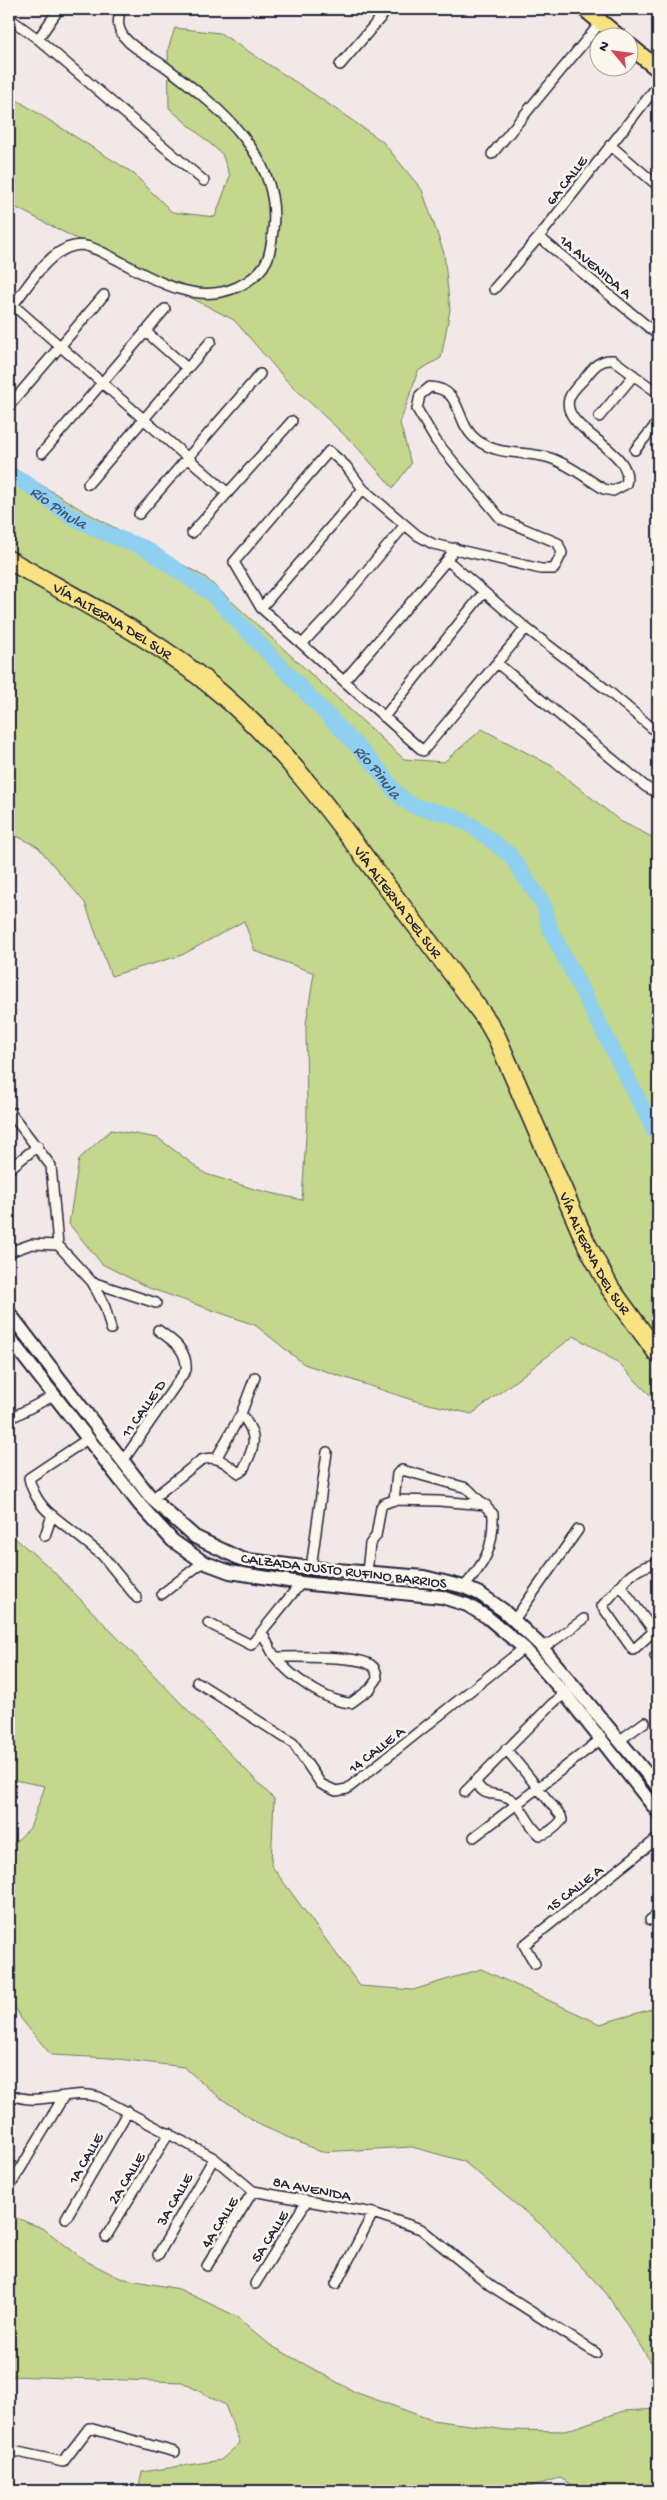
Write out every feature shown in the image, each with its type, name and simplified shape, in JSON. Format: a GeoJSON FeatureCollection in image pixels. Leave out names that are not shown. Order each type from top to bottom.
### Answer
{"type":"FeatureCollection","features":[{"type":"Feature","properties":{"kind":"highway","name":"VÍA ALTERNA DEL SUR"},"geometry":{"type":"LineString","coordinates":[[9,547],[133,618],[180,650],[227,686],[264,721],[306,767],[496,1016],[505,1031],[591,1241]]}},
{"type":"Feature","properties":{"kind":"highway","name":"VÍA ALTERNA DEL SUR"},"geometry":{"type":"LineString","coordinates":[[9,560],[129,628],[191,670],[258,728],[299,772],[348,833],[488,1022],[626,1312],[658,1354]]}},
{"type":"Feature","properties":{"kind":"highway","name":"VÍA ALTERNA DEL SUR"},"geometry":{"type":"LineString","coordinates":[[601,1260],[658,1337]]}},
{"type":"Feature","properties":{"kind":"main road"},"geometry":{"type":"LineString","coordinates":[[585,9],[608,28]]}},
{"type":"Feature","properties":{"kind":"main road"},"geometry":{"type":"LineString","coordinates":[[640,54],[658,69]]}},
{"type":"Feature","properties":{"kind":"street"},"geometry":{"type":"LineString","coordinates":[[38,39],[59,9]]}},
{"type":"Feature","properties":{"kind":"street"},"geometry":{"type":"LineString","coordinates":[[121,9],[118,20],[124,38],[184,81],[222,113],[250,145],[271,188],[274,212],[271,247],[264,267],[252,278],[235,288],[209,294],[183,291],[168,286],[86,246],[74,246],[62,250],[38,273],[13,305],[228,493]]}},
{"type":"Feature","properties":{"kind":"street"},"geometry":{"type":"LineString","coordinates":[[340,65],[388,9]]}},
{"type":"Feature","properties":{"kind":"street"},"geometry":{"type":"LineString","coordinates":[[9,18],[38,39],[204,181]]}},
{"type":"Feature","properties":{"kind":"street"},"geometry":{"type":"LineString","coordinates":[[492,154],[601,22]]}},
{"type":"Feature","properties":{"kind":"street","name":"6A CALLE"},"geometry":{"type":"LineString","coordinates":[[494,289],[539,237],[658,86]]}},
{"type":"Feature","properties":{"kind":"street"},"geometry":{"type":"LineString","coordinates":[[610,145],[658,186]]}},
{"type":"Feature","properties":{"kind":"street","name":"1A AVENIDA A"},"geometry":{"type":"LineString","coordinates":[[539,237],[658,336]]}},
{"type":"Feature","properties":{"kind":"street"},"geometry":{"type":"LineString","coordinates":[[9,406],[104,295]]}},
{"type":"Feature","properties":{"kind":"street"},"geometry":{"type":"LineString","coordinates":[[42,454],[145,331],[166,309]]}},
{"type":"Feature","properties":{"kind":"street"},"geometry":{"type":"LineString","coordinates":[[145,331],[187,368]]}},
{"type":"Feature","properties":{"kind":"street"},"geometry":{"type":"LineString","coordinates":[[88,484],[211,341]]}},
{"type":"Feature","properties":{"kind":"street"},"geometry":{"type":"LineString","coordinates":[[526,628],[423,751],[261,608],[234,562],[330,452],[346,466],[363,489],[404,526],[433,544],[549,570],[558,566],[562,553],[558,542],[505,522],[474,490],[436,441],[421,418],[417,409],[417,402],[425,390],[430,387],[446,390],[451,395],[468,430],[485,446],[500,451],[550,458],[604,489],[613,491],[626,484],[628,474],[620,462],[573,418],[568,405],[569,398],[597,364],[603,360],[613,360],[658,393]]}},
{"type":"Feature","properties":{"kind":"street"},"geometry":{"type":"LineString","coordinates":[[139,514],[260,374]]}},
{"type":"Feature","properties":{"kind":"street"},"geometry":{"type":"LineString","coordinates":[[599,417],[634,375]]}},
{"type":"Feature","properties":{"kind":"street"},"geometry":{"type":"LineString","coordinates":[[192,533],[292,421]]}},
{"type":"Feature","properties":{"kind":"street"},"geometry":{"type":"LineString","coordinates":[[636,450],[658,422]]}},
{"type":"Feature","properties":{"kind":"street"},"geometry":{"type":"LineString","coordinates":[[261,608],[363,489]]}},
{"type":"Feature","properties":{"kind":"street"},"geometry":{"type":"LineString","coordinates":[[302,643],[335,609],[404,526]]}},
{"type":"Feature","properties":{"kind":"street"},"geometry":{"type":"LineString","coordinates":[[344,681],[447,560],[455,548]]}},
{"type":"Feature","properties":{"kind":"street"},"geometry":{"type":"LineString","coordinates":[[447,560],[526,628],[607,690],[658,733]]}},
{"type":"Feature","properties":{"kind":"street"},"geometry":{"type":"LineString","coordinates":[[384,717],[484,592]]}},
{"type":"Feature","properties":{"kind":"street"},"geometry":{"type":"LineString","coordinates":[[497,662],[646,787],[654,791],[658,788]]}},
{"type":"Feature","properties":{"kind":"street"},"geometry":{"type":"LineString","coordinates":[[9,1111],[38,1146],[51,1166],[58,1245],[92,1282],[105,1307],[111,1329]]}},
{"type":"Feature","properties":{"kind":"street"},"geometry":{"type":"LineString","coordinates":[[9,1169],[38,1146]]}},
{"type":"Feature","properties":{"kind":"street"},"geometry":{"type":"LineString","coordinates":[[9,1252],[32,1244],[58,1245]]}},
{"type":"Feature","properties":{"kind":"street"},"geometry":{"type":"LineString","coordinates":[[92,1282],[156,1303]]}},
{"type":"Feature","properties":{"kind":"street","name":"CALZADA JUSTO RUFINO BARRIOS"},"geometry":{"type":"LineString","coordinates":[[9,1313],[152,1499],[195,1537],[241,1559],[311,1568],[442,1580],[480,1594],[514,1620],[542,1647],[658,1786]]}},
{"type":"Feature","properties":{"kind":"street","name":"11 CALLE D"},"geometry":{"type":"LineString","coordinates":[[123,1461],[186,1370],[185,1358],[181,1350],[158,1330]]}},
{"type":"Feature","properties":{"kind":"street","name":"CALZADA JUSTO RUFINO BARRIOS"},"geometry":{"type":"LineString","coordinates":[[9,1338],[130,1492],[173,1542],[203,1562],[230,1572],[301,1583],[442,1597],[467,1605],[487,1618],[524,1648],[565,1694],[658,1812]]}},
{"type":"Feature","properties":{"kind":"street"},"geometry":{"type":"LineString","coordinates":[[216,1457],[241,1414],[255,1377]]}},
{"type":"Feature","properties":{"kind":"street"},"geometry":{"type":"LineString","coordinates":[[9,1418],[55,1395]]}},
{"type":"Feature","properties":{"kind":"street"},"geometry":{"type":"LineString","coordinates":[[152,1499],[201,1460],[216,1457],[239,1473],[243,1470],[253,1442],[253,1428],[241,1414]]}},
{"type":"Feature","properties":{"kind":"street"},"geometry":{"type":"LineString","coordinates":[[89,1438],[29,1478],[30,1486],[45,1510],[102,1555],[137,1598]]}},
{"type":"Feature","properties":{"kind":"street"},"geometry":{"type":"LineString","coordinates":[[311,1568],[327,1452]]}},
{"type":"Feature","properties":{"kind":"street"},"geometry":{"type":"LineString","coordinates":[[394,1500],[397,1474],[402,1470],[467,1488],[487,1506],[493,1514],[494,1534],[483,1565],[464,1587]]}},
{"type":"Feature","properties":{"kind":"street"},"geometry":{"type":"LineString","coordinates":[[130,1492],[141,1484]]}},
{"type":"Feature","properties":{"kind":"street"},"geometry":{"type":"LineString","coordinates":[[367,1572],[370,1544],[376,1536],[381,1507],[386,1503],[394,1500],[438,1501],[487,1506]]}},
{"type":"Feature","properties":{"kind":"street"},"geometry":{"type":"LineString","coordinates":[[44,1536],[52,1515]]}},
{"type":"Feature","properties":{"kind":"street"},"geometry":{"type":"LineString","coordinates":[[514,1620],[578,1530]]}},
{"type":"Feature","properties":{"kind":"street"},"geometry":{"type":"LineString","coordinates":[[162,1594],[203,1562]]}},
{"type":"Feature","properties":{"kind":"street"},"geometry":{"type":"LineString","coordinates":[[621,1586],[656,1634],[634,1650],[602,1606],[629,1576],[643,1567],[658,1564]]}},
{"type":"Feature","properties":{"kind":"street"},"geometry":{"type":"LineString","coordinates":[[402,1594],[404,1576]]}},
{"type":"Feature","properties":{"kind":"street"},"geometry":{"type":"LineString","coordinates":[[208,1623],[251,1646],[301,1583]]}},
{"type":"Feature","properties":{"kind":"street"},"geometry":{"type":"LineString","coordinates":[[542,1647],[584,1619]]}},
{"type":"Feature","properties":{"kind":"street"},"geometry":{"type":"LineString","coordinates":[[262,1632],[275,1657],[306,1684],[329,1699],[340,1703],[351,1703],[370,1690],[377,1679],[376,1671],[371,1665],[357,1660],[275,1657]]}},
{"type":"Feature","properties":{"kind":"street","name":"14 CALLE A"},"geometry":{"type":"LineString","coordinates":[[197,1682],[293,1743],[322,1784],[336,1791],[347,1789],[524,1648]]}},
{"type":"Feature","properties":{"kind":"street"},"geometry":{"type":"LineString","coordinates":[[465,1792],[565,1694]]}},
{"type":"Feature","properties":{"kind":"street"},"geometry":{"type":"LineString","coordinates":[[583,1718],[594,1709]]}},
{"type":"Feature","properties":{"kind":"street"},"geometry":{"type":"LineString","coordinates":[[620,1740],[645,1722]]}},
{"type":"Feature","properties":{"kind":"street"},"geometry":{"type":"LineString","coordinates":[[474,1837],[600,1740]]}},
{"type":"Feature","properties":{"kind":"street"},"geometry":{"type":"LineString","coordinates":[[475,1781],[486,1794],[508,1798],[516,1803],[536,1832],[545,1834],[562,1820],[538,1787],[506,1750]]}},
{"type":"Feature","properties":{"kind":"street","name":"15 CALLE A"},"geometry":{"type":"LineString","coordinates":[[535,1964],[524,1945],[658,1838]]}},
{"type":"Feature","properties":{"kind":"street"},"geometry":{"type":"LineString","coordinates":[[650,1920],[658,1914]]}},
{"type":"Feature","properties":{"kind":"street","name":"8A AVENIDA"},"geometry":{"type":"LineString","coordinates":[[10,2098],[33,2100],[86,2093],[128,2111],[214,2158],[253,2191],[373,2213],[421,2229],[491,2286],[596,2354]]}},
{"type":"Feature","properties":{"kind":"street"},"geometry":{"type":"LineString","coordinates":[[9,2188],[64,2096]]}},
{"type":"Feature","properties":{"kind":"street","name":"1A CALLE"},"geometry":{"type":"LineString","coordinates":[[66,2218],[128,2111]]}},
{"type":"Feature","properties":{"kind":"street","name":"2A CALLE"},"geometry":{"type":"LineString","coordinates":[[106,2237],[169,2133]]}},
{"type":"Feature","properties":{"kind":"street","name":"3A CALLE"},"geometry":{"type":"LineString","coordinates":[[158,2255],[214,2158]]}},
{"type":"Feature","properties":{"kind":"street","name":"4A CALLE"},"geometry":{"type":"LineString","coordinates":[[207,2266],[253,2191]]}},
{"type":"Feature","properties":{"kind":"street","name":"5A CALLE"},"geometry":{"type":"LineString","coordinates":[[255,2284],[306,2202]]}},
{"type":"Feature","properties":{"kind":"street"},"geometry":{"type":"LineString","coordinates":[[336,2284],[373,2213]]}},
{"type":"Feature","properties":{"kind":"street"},"geometry":{"type":"LineString","coordinates":[[9,2450],[59,2463],[63,2462],[89,2428],[176,2452]]}},
{"type":"Feature","properties":{"kind":"green space"},"geometry":{"type":"Polygon","coordinates":[[[175,28],[220,33],[305,88],[382,141],[422,190],[444,253],[450,310],[441,358],[418,371],[400,423],[411,464],[393,488],[355,445],[287,381],[234,320],[9,204],[9,95],[133,173],[172,212],[215,217],[230,176],[222,154],[169,108],[168,49],[175,28]]]}},
{"type":"Feature","properties":{"kind":"green space"},"geometry":{"type":"Polygon","coordinates":[[[9,465],[82,510],[205,577],[404,759],[444,762],[482,729],[552,766],[620,821],[658,840],[658,1403],[617,1362],[574,1336],[472,1414],[412,1400],[304,1364],[255,1325],[149,1288],[102,1264],[69,1224],[79,1159],[111,1130],[158,1138],[206,1174],[254,1189],[302,1200],[307,1120],[306,1024],[314,973],[255,951],[244,921],[182,955],[111,976],[85,903],[38,847],[9,832],[9,465]]]}},
{"type":"Feature","properties":{"kind":"green space"},"geometry":{"type":"Polygon","coordinates":[[[9,1533],[49,1567],[274,1799],[271,1865],[360,1986],[413,1990],[481,1969],[600,2024],[658,2007],[658,2373],[606,2293],[545,2228],[463,2161],[412,2147],[321,2152],[262,2126],[219,2097],[184,2067],[110,2058],[51,2055],[22,2020],[9,1996],[9,1848],[30,1828],[45,1786],[9,1779],[9,1533]]]}},
{"type":"Feature","properties":{"kind":"green space"},"geometry":{"type":"Polygon","coordinates":[[[9,2215],[44,2229],[86,2261],[120,2278],[179,2289],[236,2316],[270,2345],[355,2392],[432,2420],[507,2430],[565,2431],[623,2411],[658,2409],[658,2491],[583,2491],[560,2478],[516,2491],[393,2489],[138,2491],[142,2472],[221,2460],[240,2443],[225,2405],[182,2382],[9,2376],[9,2215]]]}},
{"type":"Feature","properties":{"kind":"waterway","name":"Río Pinula"},"geometry":{"type":"LineString","coordinates":[[9,474],[27,484],[71,516],[107,534],[145,548],[212,594],[376,766],[395,792],[413,806],[451,815],[471,825],[510,855],[544,905],[550,929],[658,1137]]}}]}
